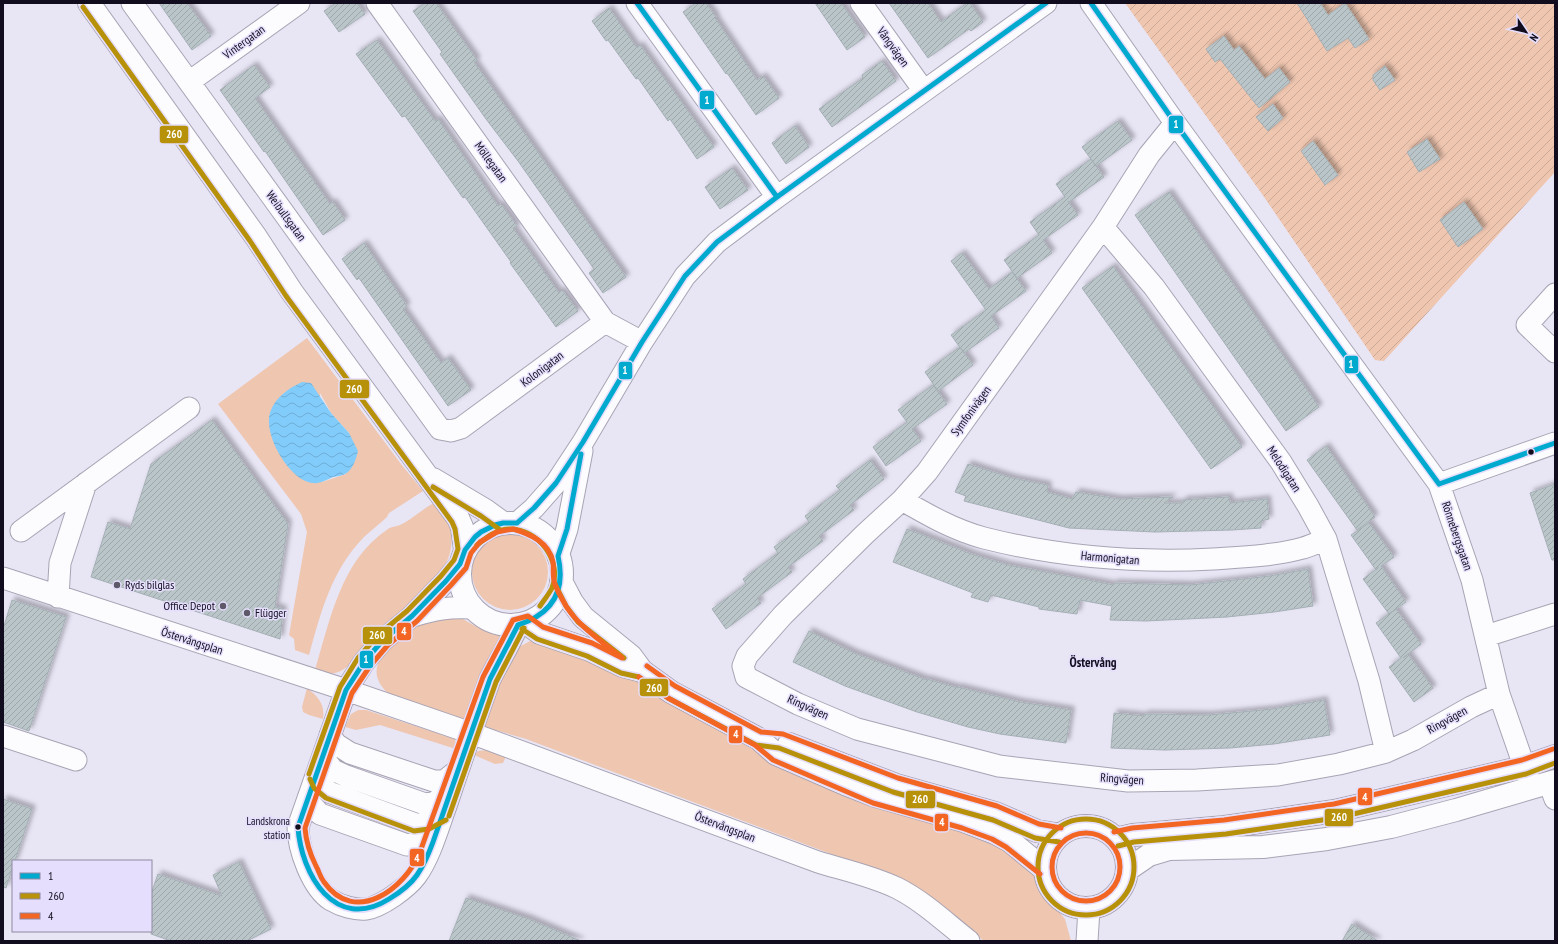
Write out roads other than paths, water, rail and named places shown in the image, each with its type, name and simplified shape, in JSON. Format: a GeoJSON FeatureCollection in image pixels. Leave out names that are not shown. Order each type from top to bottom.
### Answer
{"type":"FeatureCollection","features":[{"type":"Feature","properties":{"kind":"main road"},"geometry":{"type":"LineString","coordinates":[[89,3],[256,237],[292,292],[458,518],[462,527],[463,557],[460,583],[464,596],[472,608],[485,619],[490,621],[501,624],[522,624],[541,615],[552,604],[562,581]]}},
{"type":"Feature","properties":{"kind":"main road"},"geometry":{"type":"LineString","coordinates":[[426,475],[510,523],[531,526],[542,534],[552,544],[561,566],[562,581],[572,602],[584,617],[631,656],[642,671],[671,692],[759,739],[776,754],[876,796],[964,821],[995,833],[1010,841],[1044,869]]}},
{"type":"Feature","properties":{"kind":"main road"},"geometry":{"type":"LineString","coordinates":[[463,557],[470,543],[481,532],[488,528],[510,523]]}},
{"type":"Feature","properties":{"kind":"main road"},"geometry":{"type":"LineString","coordinates":[[522,624],[540,633],[590,650],[623,666],[642,671]]}},
{"type":"Feature","properties":{"kind":"main road"},"geometry":{"type":"LineString","coordinates":[[759,739],[781,741],[896,785],[994,813],[1037,831],[1060,835]]}},
{"type":"Feature","properties":{"kind":"main road"},"geometry":{"type":"LineString","coordinates":[[1116,839],[1133,835],[1226,827],[1335,811],[1524,767],[1555,756]]}},
{"type":"Feature","properties":{"kind":"main road"},"geometry":{"type":"LineString","coordinates":[[1127,870],[1149,855],[1169,849],[1263,847],[1327,839],[1420,819],[1548,788]]}},
{"type":"Feature","properties":{"kind":"main road"},"geometry":{"type":"LineString","coordinates":[[1079,826],[1092,826],[1105,830],[1116,839],[1125,853],[1127,870],[1123,886],[1118,893],[1105,904],[1089,909],[1074,907],[1061,901],[1048,884],[1044,869],[1048,850],[1055,839],[1066,831],[1079,826]]}},
{"type":"Feature","properties":{"kind":"street","name":"Weibullsgatan"},"geometry":{"type":"LineString","coordinates":[[132,3],[440,429]]}},
{"type":"Feature","properties":{"kind":"street","name":"Vintergatan"},"geometry":{"type":"LineString","coordinates":[[189,82],[299,3]]}},
{"type":"Feature","properties":{"kind":"street","name":"Möllegatan"},"geometry":{"type":"LineString","coordinates":[[377,3],[606,322]]}},
{"type":"Feature","properties":{"kind":"street"},"geometry":{"type":"LineString","coordinates":[[637,3],[777,197]]}},
{"type":"Feature","properties":{"kind":"street","name":"Vångvägen"},"geometry":{"type":"LineString","coordinates":[[861,3],[924,91]]}},
{"type":"Feature","properties":{"kind":"street"},"geometry":{"type":"LineString","coordinates":[[510,523],[534,508],[556,483],[583,442],[642,342],[685,276],[717,242],[1046,3]]}},
{"type":"Feature","properties":{"kind":"street","name":"Rönnebergsgatan"},"geometry":{"type":"LineString","coordinates":[[1091,3],[1175,123],[1439,484],[1472,580],[1498,694],[1524,767],[1548,788]]}},
{"type":"Feature","properties":{"kind":"street","name":"Symfonivägen"},"geometry":{"type":"LineString","coordinates":[[746,676],[744,666],[747,656],[783,615],[865,534],[902,500],[927,472],[1103,227],[1149,156],[1175,123]]}},
{"type":"Feature","properties":{"kind":"street","name":"Melodigatan"},"geometry":{"type":"LineString","coordinates":[[1103,227],[1154,287],[1281,462],[1326,539],[1369,681],[1386,752]]}},
{"type":"Feature","properties":{"kind":"street"},"geometry":{"type":"LineString","coordinates":[[1555,294],[1527,325],[1555,352]]}},
{"type":"Feature","properties":{"kind":"street"},"geometry":{"type":"LineString","coordinates":[[606,322],[642,342]]}},
{"type":"Feature","properties":{"kind":"street","name":"Kolonigatan"},"geometry":{"type":"LineString","coordinates":[[440,429],[451,431],[461,428],[606,322]]}},
{"type":"Feature","properties":{"kind":"street"},"geometry":{"type":"LineString","coordinates":[[21,531],[190,408]]}},
{"type":"Feature","properties":{"kind":"street"},"geometry":{"type":"LineString","coordinates":[[558,556],[567,529],[583,442]]}},
{"type":"Feature","properties":{"kind":"street"},"geometry":{"type":"LineString","coordinates":[[1439,484],[1555,443]]}},
{"type":"Feature","properties":{"kind":"street"},"geometry":{"type":"LineString","coordinates":[[58,597],[60,563],[86,483]]}},
{"type":"Feature","properties":{"kind":"street","name":"Harmonigatan"},"geometry":{"type":"LineString","coordinates":[[902,500],[942,523],[983,538],[1064,554],[1124,560],[1172,561],[1266,555],[1303,548],[1326,539]]}},
{"type":"Feature","properties":{"kind":"street"},"geometry":{"type":"LineString","coordinates":[[463,557],[446,581],[412,616],[383,640],[364,662],[346,690],[298,827],[298,838],[306,861],[320,890],[331,900],[344,906],[356,909],[368,909],[396,895],[417,875],[436,834],[490,679],[499,661],[522,624]]}},
{"type":"Feature","properties":{"kind":"street","name":"Östervångsplan"},"geometry":{"type":"LineString","coordinates":[[3,578],[346,690],[471,733],[818,862],[897,888],[922,904],[969,941]]}},
{"type":"Feature","properties":{"kind":"street"},"geometry":{"type":"LineString","coordinates":[[412,616],[434,609],[451,607],[472,608]]}},
{"type":"Feature","properties":{"kind":"street"},"geometry":{"type":"LineString","coordinates":[[1486,636],[1555,614]]}},
{"type":"Feature","properties":{"kind":"street","name":"Ringvägen"},"geometry":{"type":"LineString","coordinates":[[746,676],[798,704],[857,729],[1000,766],[1128,781],[1197,780],[1278,775],[1339,764],[1386,752],[1413,740],[1465,710],[1498,694]]}},
{"type":"Feature","properties":{"kind":"street"},"geometry":{"type":"LineString","coordinates":[[330,735],[336,744],[350,753],[434,781],[444,781],[458,770]]}},
{"type":"Feature","properties":{"kind":"street"},"geometry":{"type":"LineString","coordinates":[[3,736],[76,760]]}},
{"type":"Feature","properties":{"kind":"street"},"geometry":{"type":"LineString","coordinates":[[324,754],[326,761],[334,770],[346,776],[425,804],[433,803],[450,792]]}},
{"type":"Feature","properties":{"kind":"street"},"geometry":{"type":"LineString","coordinates":[[316,776],[319,783],[329,792],[416,824],[433,821],[442,814]]}},
{"type":"Feature","properties":{"kind":"street"},"geometry":{"type":"LineString","coordinates":[[308,801],[320,814],[407,845],[426,841],[436,834]]}},
{"type":"Feature","properties":{"kind":"street"},"geometry":{"type":"LineString","coordinates":[[1087,941],[1089,909]]}},
{"type":"Feature","properties":{"kind":"water"},"geometry":{"type":"Polygon","coordinates":[[[302,382],[311,383],[331,413],[349,433],[358,451],[354,464],[348,472],[344,475],[333,477],[318,483],[304,480],[295,474],[279,454],[270,430],[269,419],[273,405],[284,393],[302,382]]]}},
{"type":"Feature","properties":{"kind":"place","name":"Ryds bilglas"},"geometry":{"type":"Point","coordinates":[117,585]}},
{"type":"Feature","properties":{"kind":"place","name":"Office Depot"},"geometry":{"type":"Point","coordinates":[223,606]}},
{"type":"Feature","properties":{"kind":"place","name":"Flügger"},"geometry":{"type":"Point","coordinates":[247,613]}},
{"type":"Feature","properties":{"kind":"place","name":"Landskrona station"},"geometry":{"type":"Point","coordinates":[298,827]}},
{"type":"Feature","properties":{"kind":"district","name":"Östervång"},"geometry":{"type":"Point","coordinates":[1093,662]}}]}
